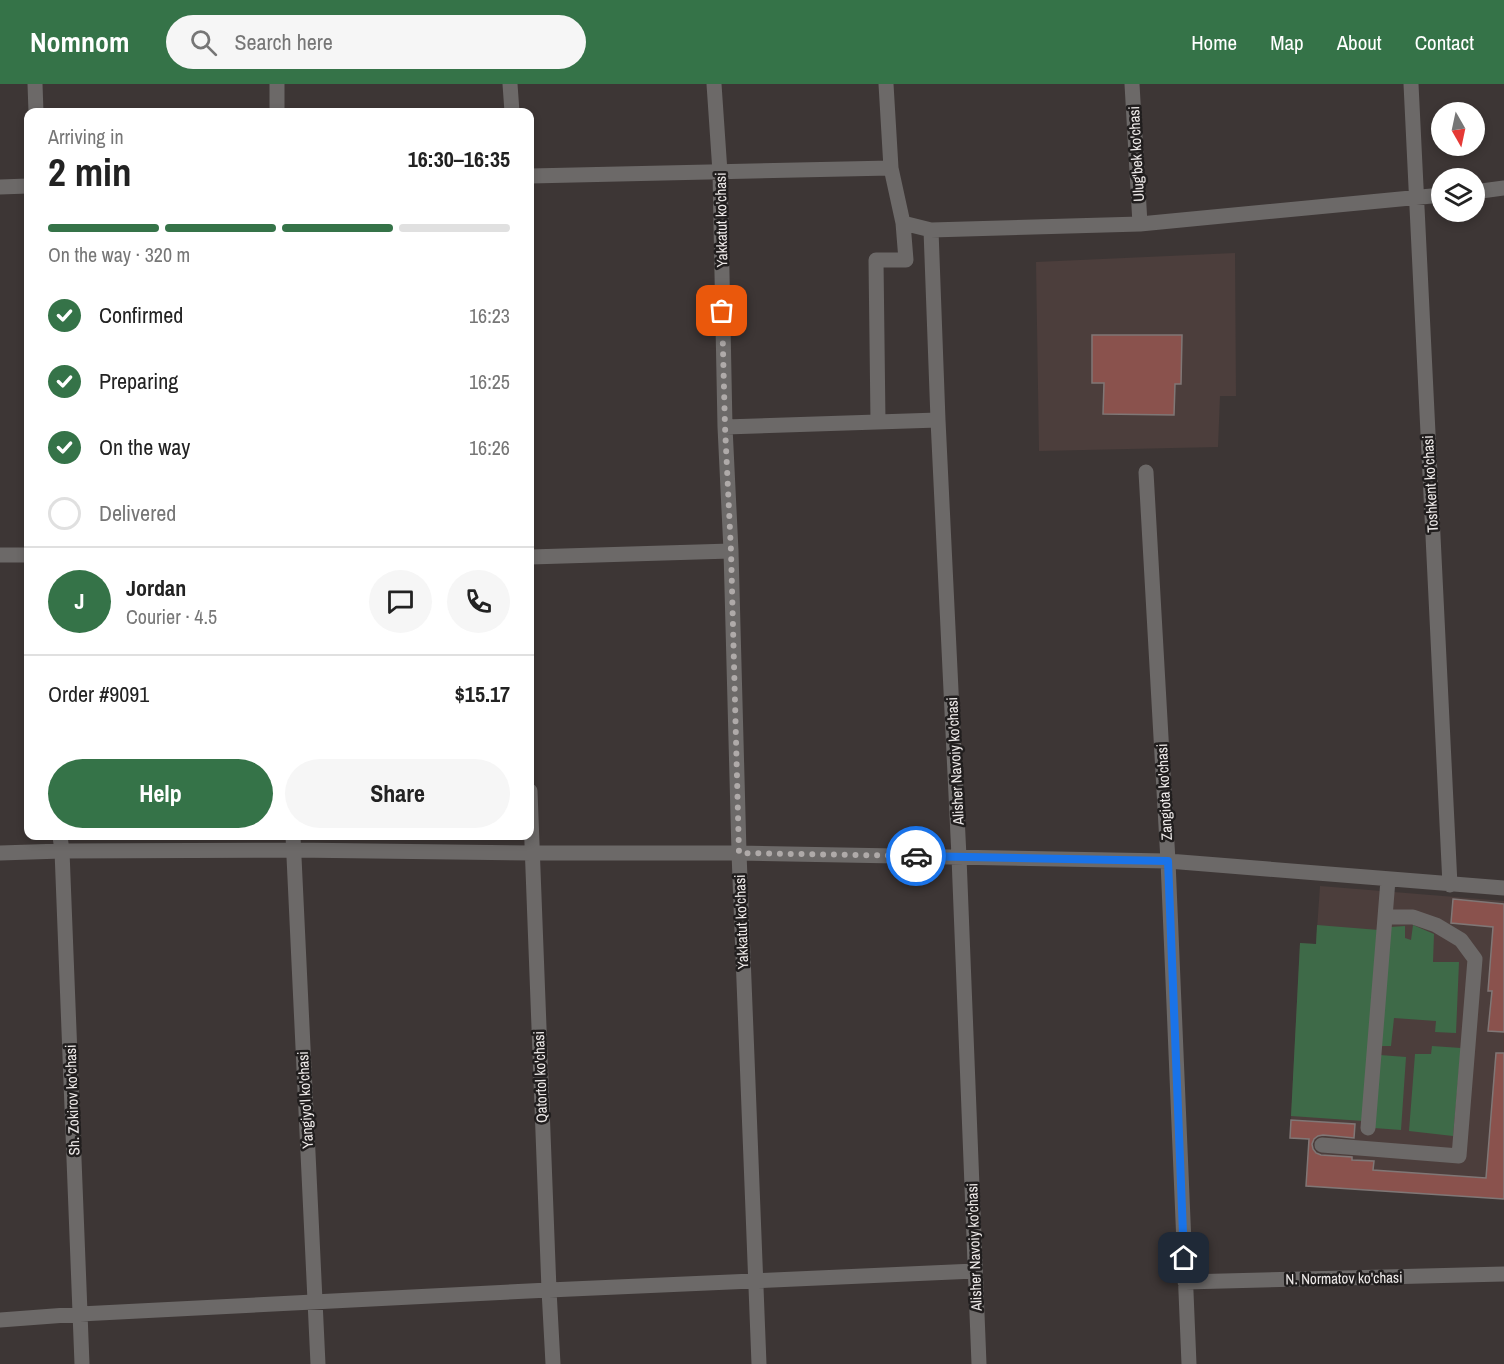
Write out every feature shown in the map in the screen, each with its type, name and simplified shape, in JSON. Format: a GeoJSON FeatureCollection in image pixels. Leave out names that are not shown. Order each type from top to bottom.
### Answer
{"type":"FeatureCollection","features":[{"type":"Feature","properties":{"kind":"street"},"geometry":{"type":"LineString","coordinates":[[34,84],[36,108]]}},
{"type":"Feature","properties":{"kind":"street"},"geometry":{"type":"LineString","coordinates":[[277,108],[278,84]]}},
{"type":"Feature","properties":{"kind":"street"},"geometry":{"type":"LineString","coordinates":[[510,84],[512,108]]}},
{"type":"Feature","properties":{"kind":"street","name":"Yakkatut ko'chasi"},"geometry":{"type":"LineString","coordinates":[[714,84],[720,172],[725,427],[759,1364]]}},
{"type":"Feature","properties":{"kind":"street"},"geometry":{"type":"LineString","coordinates":[[878,422],[876,260],[906,260],[903,223],[891,168],[886,84]]}},
{"type":"Feature","properties":{"kind":"street","name":"Ulug'bek ko'chasi"},"geometry":{"type":"LineString","coordinates":[[1132,84],[1140,224]]}},
{"type":"Feature","properties":{"kind":"street","name":"Toshkent ko'chasi"},"geometry":{"type":"LineString","coordinates":[[1411,84],[1450,885]]}},
{"type":"Feature","properties":{"kind":"street"},"geometry":{"type":"LineString","coordinates":[[534,176],[891,168]]}},
{"type":"Feature","properties":{"kind":"street"},"geometry":{"type":"LineString","coordinates":[[0,187],[24,186]]}},
{"type":"Feature","properties":{"kind":"street"},"geometry":{"type":"LineString","coordinates":[[1485,191],[1504,188]]}},
{"type":"Feature","properties":{"kind":"street"},"geometry":{"type":"LineString","coordinates":[[903,223],[931,230],[1140,224],[1431,196]]}},
{"type":"Feature","properties":{"kind":"street","name":"Alisher Navoiy ko'chasi"},"geometry":{"type":"LineString","coordinates":[[931,230],[979,1364]]}},
{"type":"Feature","properties":{"kind":"street"},"geometry":{"type":"LineString","coordinates":[[725,427],[938,420]]}},
{"type":"Feature","properties":{"kind":"street","name":"Zangiota ko'chasi"},"geometry":{"type":"LineString","coordinates":[[1146,472],[1168,861],[1189,1364]]}},
{"type":"Feature","properties":{"kind":"street"},"geometry":{"type":"LineString","coordinates":[[534,557],[731,551]]}},
{"type":"Feature","properties":{"kind":"street"},"geometry":{"type":"LineString","coordinates":[[0,555],[24,555]]}},
{"type":"Feature","properties":{"kind":"street","name":"Qatortol ko'chasi"},"geometry":{"type":"LineString","coordinates":[[532,840],[553,1364]]}},
{"type":"Feature","properties":{"kind":"street"},"geometry":{"type":"LineString","coordinates":[[0,853],[62,843],[293,843],[532,853],[739,853],[1168,861],[1504,888]]}},
{"type":"Feature","properties":{"kind":"street","name":"Sh. Zokirov ko'chasi"},"geometry":{"type":"LineString","coordinates":[[62,843],[82,1364]]}},
{"type":"Feature","properties":{"kind":"street","name":"Yangiyo'l ko'chasi"},"geometry":{"type":"LineString","coordinates":[[293,843],[318,1364]]}},
{"type":"Feature","properties":{"kind":"street"},"geometry":{"type":"LineString","coordinates":[[1368,1128],[1388,880]]}},
{"type":"Feature","properties":{"kind":"street"},"geometry":{"type":"LineString","coordinates":[[1322,1145],[1459,1156],[1475,959],[1461,940],[1436,925],[1413,917],[1385,917]]}},
{"type":"Feature","properties":{"kind":"street"},"geometry":{"type":"LineString","coordinates":[[0,1320],[549,1290],[975,1271]]}},
{"type":"Feature","properties":{"kind":"street","name":"N. Normatov ko'chasi"},"geometry":{"type":"LineString","coordinates":[[1185,1282],[1504,1274]]}},
{"type":"Feature","properties":{"kind":"shaded area"},"geometry":{"type":"Polygon","coordinates":[[[1235,253],[1236,396],[1220,396],[1218,447],[1039,451],[1036,262],[1235,253]]]}},
{"type":"Feature","properties":{"kind":"shaded area"},"geometry":{"type":"Polygon","coordinates":[[[1320,886],[1504,901],[1504,1199],[1306,1186],[1309,1140],[1290,1138],[1300,943],[1316,944],[1320,886]]]}},
{"type":"Feature","properties":{"kind":"green space"},"geometry":{"type":"Polygon","coordinates":[[[1317,925],[1379,930],[1363,1121],[1291,1116],[1300,943],[1316,944],[1317,925]]]}},
{"type":"Feature","properties":{"kind":"green space"},"geometry":{"type":"Polygon","coordinates":[[[1413,925],[1434,934],[1433,962],[1459,962],[1456,1033],[1435,1032],[1436,1021],[1394,1018],[1391,1046],[1379,1046],[1391,927],[1405,926],[1405,938],[1411,940],[1413,925]]]}},
{"type":"Feature","properties":{"kind":"green space"},"geometry":{"type":"Polygon","coordinates":[[[1432,1046],[1461,1048],[1453,1136],[1409,1131],[1415,1054],[1431,1054],[1432,1046]]]}},
{"type":"Feature","properties":{"kind":"green space"},"geometry":{"type":"Polygon","coordinates":[[[1380,1055],[1406,1057],[1401,1130],[1374,1128],[1380,1055]]]}},
{"type":"Feature","properties":{"kind":"building"},"geometry":{"type":"Polygon","coordinates":[[[1092,335],[1182,335],[1181,384],[1175,384],[1174,415],[1103,414],[1104,383],[1092,383],[1092,335]]]}},
{"type":"Feature","properties":{"kind":"building"},"geometry":{"type":"Polygon","coordinates":[[[1453,899],[1504,904],[1504,1032],[1488,1031],[1492,991],[1488,991],[1493,927],[1451,923],[1453,899]]]}},
{"type":"Feature","properties":{"kind":"building"},"geometry":{"type":"Polygon","coordinates":[[[1496,1053],[1504,1053],[1504,1199],[1306,1186],[1309,1139],[1290,1138],[1291,1120],[1355,1124],[1354,1138],[1323,1135],[1314,1139],[1313,1149],[1321,1155],[1374,1161],[1373,1170],[1486,1178],[1496,1053]]]}},
{"type":"Feature","properties":{"kind":"way so far"},"geometry":{"type":"LineString","coordinates":[[722,311],[739,853],[916,856]]}},
{"type":"Feature","properties":{"kind":"route"},"geometry":{"type":"LineString","coordinates":[[916,856],[1168,861],[1184,1258]]}}]}
